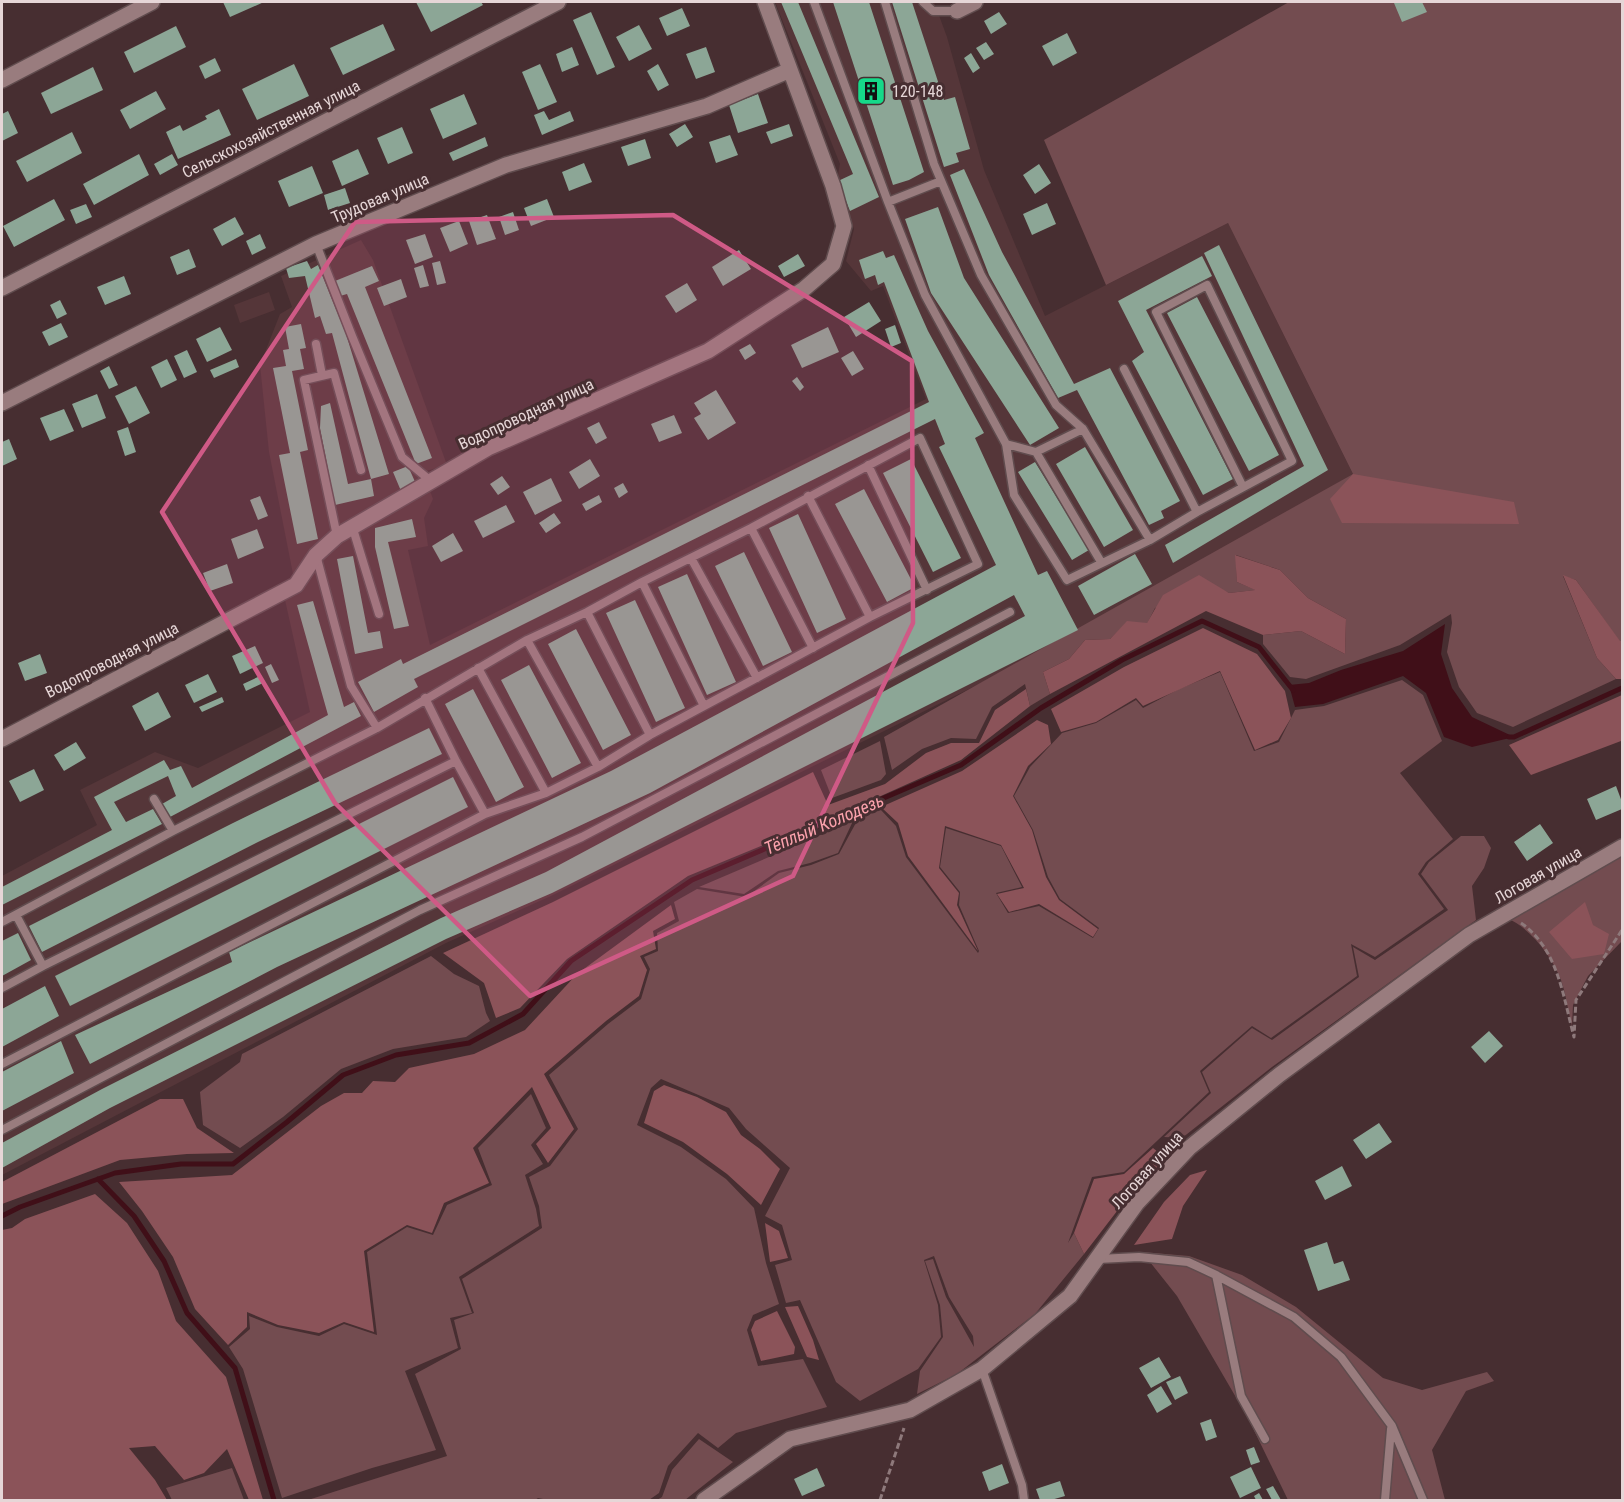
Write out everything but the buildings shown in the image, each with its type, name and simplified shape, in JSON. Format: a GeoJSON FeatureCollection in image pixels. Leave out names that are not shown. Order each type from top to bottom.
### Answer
{"type":"FeatureCollection","features":[{"type":"Feature","properties":{"kind":"street"},"geometry":{"type":"LineString","coordinates":[[2,80],[150,2]]}},
{"type":"Feature","properties":{"kind":"street","name":"Сельскохозяйственная улица"},"geometry":{"type":"LineString","coordinates":[[2,288],[558,2]]}},
{"type":"Feature","properties":{"kind":"street","name":"Водопроводная улица"},"geometry":{"type":"LineString","coordinates":[[2,739],[296,585],[316,555],[337,536],[353,529],[488,448],[708,351],[804,289],[832,264],[844,226],[833,186],[765,2]]}},
{"type":"Feature","properties":{"kind":"street"},"geometry":{"type":"LineString","coordinates":[[957,11],[975,2]]}},
{"type":"Feature","properties":{"kind":"street","name":"Трудовая улица"},"geometry":{"type":"LineString","coordinates":[[2,403],[316,244],[506,165],[707,106],[790,70]]}},
{"type":"Feature","properties":{"kind":"street","name":"Логовая улица"},"geometry":{"type":"LineString","coordinates":[[704,1500],[790,1439],[910,1410],[982,1369],[1070,1296],[1137,1203],[1189,1148],[1288,1069],[1469,935],[1623,847]]}},
{"type":"Feature","properties":{"kind":"lane"},"geometry":{"type":"LineString","coordinates":[[814,2],[888,202],[926,295],[1006,444],[1014,495],[1067,580],[1150,540],[1292,461],[1207,285],[1155,312],[1243,487]]}},
{"type":"Feature","properties":{"kind":"lane"},"geometry":{"type":"LineString","coordinates":[[885,2],[934,164],[987,285],[1056,405],[1083,429],[1150,540]]}},
{"type":"Feature","properties":{"kind":"lane"},"geometry":{"type":"LineString","coordinates":[[923,2],[933,11],[957,11]]}},
{"type":"Feature","properties":{"kind":"lane"},"geometry":{"type":"LineString","coordinates":[[888,202],[941,181]]}},
{"type":"Feature","properties":{"kind":"lane"},"geometry":{"type":"LineString","coordinates":[[316,244],[402,457],[432,482]]}},
{"type":"Feature","properties":{"kind":"lane"},"geometry":{"type":"LineString","coordinates":[[316,345],[322,375]]}},
{"type":"Feature","properties":{"kind":"lane"},"geometry":{"type":"LineString","coordinates":[[1124,369],[1197,512]]}},
{"type":"Feature","properties":{"kind":"lane"},"geometry":{"type":"LineString","coordinates":[[337,536],[304,380],[334,373],[361,470]]}},
{"type":"Feature","properties":{"kind":"lane"},"geometry":{"type":"LineString","coordinates":[[1006,444],[1036,452],[1083,429]]}},
{"type":"Feature","properties":{"kind":"lane"},"geometry":{"type":"LineString","coordinates":[[2,922],[173,831],[377,728],[527,640],[588,612],[920,438],[978,564],[870,617],[650,735],[598,767],[546,794],[485,814],[2,1064]]}},
{"type":"Feature","properties":{"kind":"lane"},"geometry":{"type":"LineString","coordinates":[[1036,452],[1101,562]]}},
{"type":"Feature","properties":{"kind":"lane"},"geometry":{"type":"LineString","coordinates":[[868,465],[927,590]]}},
{"type":"Feature","properties":{"kind":"lane"},"geometry":{"type":"LineString","coordinates":[[808,496],[870,617]]}},
{"type":"Feature","properties":{"kind":"lane"},"geometry":{"type":"LineString","coordinates":[[751,528],[813,648]]}},
{"type":"Feature","properties":{"kind":"lane"},"geometry":{"type":"LineString","coordinates":[[353,529],[379,614]]}},
{"type":"Feature","properties":{"kind":"lane"},"geometry":{"type":"LineString","coordinates":[[316,555],[351,686],[377,728]]}},
{"type":"Feature","properties":{"kind":"lane"},"geometry":{"type":"LineString","coordinates":[[691,558],[757,678]]}},
{"type":"Feature","properties":{"kind":"lane"},"geometry":{"type":"LineString","coordinates":[[642,582],[704,706]]}},
{"type":"Feature","properties":{"kind":"lane"},"geometry":{"type":"LineString","coordinates":[[588,612],[650,735]]}},
{"type":"Feature","properties":{"kind":"lane"},"geometry":{"type":"LineString","coordinates":[[2,1130],[420,910],[582,837],[1010,612]]}},
{"type":"Feature","properties":{"kind":"lane"},"geometry":{"type":"LineString","coordinates":[[527,640],[598,767]]}},
{"type":"Feature","properties":{"kind":"lane"},"geometry":{"type":"LineString","coordinates":[[478,668],[546,794]]}},
{"type":"Feature","properties":{"kind":"lane"},"geometry":{"type":"LineString","coordinates":[[425,698],[485,814]]}},
{"type":"Feature","properties":{"kind":"lane"},"geometry":{"type":"LineString","coordinates":[[2,988],[456,761]]}},
{"type":"Feature","properties":{"kind":"lane"},"geometry":{"type":"LineString","coordinates":[[154,799],[173,831]]}},
{"type":"Feature","properties":{"kind":"lane"},"geometry":{"type":"LineString","coordinates":[[16,915],[43,966]]}},
{"type":"Feature","properties":{"kind":"lane"},"geometry":{"type":"LineString","coordinates":[[1098,1259],[1139,1257],[1188,1262],[1294,1317],[1341,1358],[1392,1426],[1423,1500]]}},
{"type":"Feature","properties":{"kind":"lane"},"geometry":{"type":"LineString","coordinates":[[1216,1275],[1241,1396],[1265,1439]]}},
{"type":"Feature","properties":{"kind":"lane"},"geometry":{"type":"LineString","coordinates":[[982,1369],[1022,1485],[1024,1500]]}},
{"type":"Feature","properties":{"kind":"lane"},"geometry":{"type":"LineString","coordinates":[[1385,1500],[1392,1426]]}},
{"type":"Feature","properties":{"kind":"path"},"geometry":{"type":"LineString","coordinates":[[1508,913],[1533,931],[1555,963],[1574,1037],[1576,1000],[1623,930]]}},
{"type":"Feature","properties":{"kind":"path"},"geometry":{"type":"LineString","coordinates":[[880,1500],[910,1410]]}},
{"type":"Feature","properties":{"kind":"highlighted area"},"geometry":{"type":"Polygon","coordinates":[[[673,215],[912,361],[913,623],[793,876],[530,996],[335,803],[162,512],[355,222],[673,215]]]}},
{"type":"Feature","properties":{"kind":"shaded area"},"geometry":{"type":"Polygon","coordinates":[[[775,2],[934,2],[947,37],[984,170],[1045,316],[1228,223],[1353,474],[1088,630],[551,896],[446,943],[2,1175],[2,876],[97,825],[80,790],[155,752],[198,768],[310,712],[285,600],[293,574],[269,452],[260,365],[280,314],[292,307],[281,276],[361,240],[373,260],[447,465],[423,472],[433,499],[424,518],[428,546],[408,550],[430,645],[926,399],[883,286],[871,291],[846,261],[854,229],[837,180],[840,164],[775,2]]]}},
{"type":"Feature","properties":{"kind":"shaded area"},"geometry":{"type":"Polygon","coordinates":[[[1289,2],[1622,2],[1622,641],[1620,642],[1576,580],[1563,576],[1597,658],[1616,679],[1513,727],[1477,713],[1459,687],[1447,652],[1452,623],[1451,614],[1400,645],[1306,679],[1290,677],[1263,644],[1263,635],[1301,631],[1345,654],[1346,619],[1308,598],[1280,570],[1236,555],[1237,582],[1256,590],[1229,593],[1220,589],[1155,608],[1147,624],[1127,622],[1110,639],[1085,640],[1069,659],[1043,672],[1050,694],[1030,706],[1025,684],[992,707],[976,739],[951,738],[922,749],[892,770],[884,737],[1353,474],[1228,223],[1106,285],[1044,140],[1289,2]]]}},
{"type":"Feature","properties":{"kind":"shaded area"},"geometry":{"type":"Polygon","coordinates":[[[269,292],[275,310],[240,323],[234,305],[269,292]]]}},
{"type":"Feature","properties":{"kind":"shaded area"},"geometry":{"type":"Polygon","coordinates":[[[1353,474],[1514,502],[1519,524],[1342,523],[1330,499],[1353,474]]]}},
{"type":"Feature","properties":{"kind":"shaded area"},"geometry":{"type":"Polygon","coordinates":[[[1235,555],[1280,570],[1308,598],[1346,619],[1345,654],[1301,631],[1263,635],[1206,611],[1050,694],[1043,672],[1069,659],[1085,640],[1110,639],[1127,621],[1147,623],[1163,595],[1199,575],[1229,593],[1255,590],[1237,582],[1235,555]]]}},
{"type":"Feature","properties":{"kind":"shaded area"},"geometry":{"type":"Polygon","coordinates":[[[1563,575],[1576,580],[1622,641],[1622,679],[1616,679],[1597,658],[1563,575]]]}},
{"type":"Feature","properties":{"kind":"shaded area"},"geometry":{"type":"Polygon","coordinates":[[[1445,624],[1441,654],[1452,688],[1472,717],[1514,737],[1472,747],[1444,737],[1426,693],[1403,676],[1323,704],[1295,707],[1289,685],[1309,683],[1341,670],[1403,651],[1445,624]]]}},
{"type":"Feature","properties":{"kind":"shaded area"},"geometry":{"type":"Polygon","coordinates":[[[1203,628],[1257,654],[1285,691],[1291,718],[1278,740],[1255,750],[1220,671],[1143,706],[1136,698],[1096,722],[1061,732],[1051,709],[1124,667],[1203,628]]]}},
{"type":"Feature","properties":{"kind":"shaded area"},"geometry":{"type":"Polygon","coordinates":[[[1220,672],[1254,751],[1279,742],[1295,710],[1324,706],[1402,680],[1423,695],[1442,741],[1400,773],[1453,839],[1426,862],[1418,874],[1444,909],[1375,957],[1351,944],[1357,976],[1271,1038],[1252,1026],[1200,1071],[1209,1092],[1124,1172],[1092,1177],[1068,1243],[1074,1233],[1084,1254],[1035,1314],[957,1374],[917,1394],[920,1371],[943,1337],[940,1305],[925,1261],[933,1259],[946,1297],[974,1347],[973,1336],[949,1297],[934,1256],[924,1260],[938,1305],[941,1337],[918,1369],[860,1401],[836,1382],[800,1300],[786,1303],[775,1265],[792,1260],[782,1225],[765,1216],[790,1168],[746,1129],[729,1108],[661,1079],[651,1088],[637,1125],[681,1147],[726,1179],[754,1208],[766,1263],[779,1304],[753,1315],[747,1330],[758,1366],[803,1359],[827,1407],[736,1433],[718,1448],[698,1433],[668,1466],[659,1493],[649,1500],[548,1500],[538,1498],[535,1500],[308,1500],[447,1456],[415,1374],[461,1349],[454,1320],[474,1313],[462,1279],[542,1228],[539,1206],[529,1177],[550,1166],[578,1129],[549,1075],[641,999],[650,969],[644,957],[658,951],[657,933],[679,921],[674,902],[697,889],[746,897],[779,873],[811,865],[839,854],[858,819],[880,809],[896,826],[906,857],[978,953],[959,905],[960,892],[940,867],[946,828],[1001,846],[1022,887],[996,893],[1008,913],[1039,906],[1093,938],[1099,928],[1060,899],[1048,877],[1033,830],[1014,796],[1030,767],[1062,733],[1096,723],[1136,700],[1143,708],[1179,689],[1220,672]]]}},
{"type":"Feature","properties":{"kind":"shaded area"},"geometry":{"type":"Polygon","coordinates":[[[1026,689],[1030,706],[961,760],[863,804],[688,876],[567,959],[520,1008],[496,1018],[484,983],[443,953],[553,902],[813,772],[828,805],[885,784],[926,753],[951,743],[979,743],[995,710],[1026,689]]]}},
{"type":"Feature","properties":{"kind":"shaded area"},"geometry":{"type":"Polygon","coordinates":[[[1622,695],[1622,743],[1621,741],[1531,775],[1509,745],[1622,695]]]}},
{"type":"Feature","properties":{"kind":"shaded area"},"geometry":{"type":"Polygon","coordinates":[[[1037,720],[1048,725],[1051,744],[1028,766],[1013,796],[1032,830],[1046,877],[1059,900],[1098,929],[1093,937],[1039,904],[1009,912],[997,894],[1024,888],[1001,845],[945,826],[939,868],[959,893],[957,905],[978,951],[908,856],[898,823],[881,807],[962,771],[1037,720]]]}},
{"type":"Feature","properties":{"kind":"shaded area"},"geometry":{"type":"Polygon","coordinates":[[[880,741],[886,774],[881,780],[832,798],[821,770],[880,741]]]}},
{"type":"Feature","properties":{"kind":"shaded area"},"geometry":{"type":"Polygon","coordinates":[[[853,821],[838,853],[778,871],[744,894],[699,887],[853,821]]]}},
{"type":"Feature","properties":{"kind":"shaded area"},"geometry":{"type":"Polygon","coordinates":[[[1461,836],[1484,836],[1491,848],[1484,868],[1472,886],[1476,920],[1272,1067],[1182,1138],[1164,1137],[1211,1093],[1202,1072],[1252,1028],[1272,1040],[1359,977],[1353,947],[1375,960],[1448,910],[1421,874],[1429,862],[1461,836]]]}},
{"type":"Feature","properties":{"kind":"shaded area"},"geometry":{"type":"Polygon","coordinates":[[[1622,856],[1622,941],[1588,976],[1573,1005],[1572,1026],[1563,985],[1552,962],[1532,936],[1507,918],[1622,856]]]}},
{"type":"Feature","properties":{"kind":"shaded area"},"geometry":{"type":"Polygon","coordinates":[[[1585,902],[1593,925],[1609,934],[1604,954],[1572,959],[1549,932],[1585,902]]]}},
{"type":"Feature","properties":{"kind":"shaded area"},"geometry":{"type":"Polygon","coordinates":[[[671,905],[675,919],[653,931],[656,949],[640,956],[647,970],[639,996],[544,1074],[574,1129],[548,1163],[536,1144],[551,1128],[532,1087],[473,1148],[489,1183],[444,1203],[432,1233],[407,1225],[364,1251],[374,1332],[344,1322],[319,1333],[278,1325],[247,1312],[247,1327],[228,1345],[195,1309],[173,1257],[119,1182],[232,1175],[321,1106],[344,1093],[362,1093],[373,1081],[395,1082],[409,1068],[474,1054],[525,1030],[577,974],[671,905]]]}},
{"type":"Feature","properties":{"kind":"shaded area"},"geometry":{"type":"Polygon","coordinates":[[[431,956],[454,974],[479,986],[490,1021],[466,1037],[393,1049],[341,1069],[283,1117],[240,1148],[203,1125],[200,1092],[240,1062],[242,1054],[431,956]]]}},
{"type":"Feature","properties":{"kind":"shaded area"},"geometry":{"type":"Polygon","coordinates":[[[664,1085],[697,1097],[726,1112],[741,1135],[760,1149],[780,1169],[761,1205],[727,1174],[683,1142],[644,1123],[654,1091],[664,1085]]]}},
{"type":"Feature","properties":{"kind":"shaded area"},"geometry":{"type":"Polygon","coordinates":[[[531,1094],[546,1128],[531,1145],[543,1164],[525,1175],[539,1226],[459,1277],[472,1313],[450,1318],[458,1348],[405,1371],[436,1450],[372,1468],[282,1498],[243,1369],[229,1347],[250,1329],[249,1316],[277,1327],[319,1336],[344,1324],[377,1335],[367,1252],[407,1227],[433,1235],[447,1205],[492,1185],[478,1148],[531,1094]]]}},
{"type":"Feature","properties":{"kind":"shaded area"},"geometry":{"type":"Polygon","coordinates":[[[160,1099],[183,1099],[197,1128],[234,1153],[187,1154],[120,1160],[2,1204],[2,1182],[160,1099]]]}},
{"type":"Feature","properties":{"kind":"shaded area"},"geometry":{"type":"Polygon","coordinates":[[[1153,1148],[1167,1159],[1124,1202],[1084,1254],[1074,1233],[1094,1179],[1124,1174],[1153,1148]]]}},
{"type":"Feature","properties":{"kind":"shaded area"},"geometry":{"type":"Polygon","coordinates":[[[1207,1170],[1183,1206],[1172,1239],[1134,1245],[1164,1202],[1190,1175],[1207,1170]]]}},
{"type":"Feature","properties":{"kind":"shaded area"},"geometry":{"type":"Polygon","coordinates":[[[95,1194],[127,1223],[158,1271],[176,1321],[226,1377],[263,1500],[249,1500],[227,1449],[204,1473],[184,1480],[155,1446],[129,1448],[155,1480],[167,1500],[2,1500],[2,1230],[12,1228],[25,1219],[95,1194]]]}},
{"type":"Feature","properties":{"kind":"shaded area"},"geometry":{"type":"Polygon","coordinates":[[[765,1223],[779,1231],[788,1258],[770,1262],[765,1223]]]}},
{"type":"Feature","properties":{"kind":"shaded area"},"geometry":{"type":"Polygon","coordinates":[[[1142,1252],[1189,1256],[1242,1275],[1296,1307],[1383,1378],[1422,1390],[1487,1372],[1494,1381],[1466,1391],[1432,1450],[1445,1500],[1288,1500],[1248,1418],[1177,1296],[1142,1252]]]}},
{"type":"Feature","properties":{"kind":"shaded area"},"geometry":{"type":"Polygon","coordinates":[[[798,1306],[819,1360],[807,1357],[785,1307],[798,1306]]]}},
{"type":"Feature","properties":{"kind":"shaded area"},"geometry":{"type":"Polygon","coordinates":[[[777,1311],[795,1347],[794,1354],[761,1361],[751,1330],[755,1321],[777,1311]]]}},
{"type":"Feature","properties":{"kind":"shaded area"},"geometry":{"type":"Polygon","coordinates":[[[699,1439],[733,1462],[685,1500],[657,1500],[662,1497],[672,1470],[699,1439]]]}},
{"type":"Feature","properties":{"kind":"shaded area"},"geometry":{"type":"Polygon","coordinates":[[[232,1468],[244,1500],[172,1500],[166,1488],[232,1468]]]}},
{"type":"Feature","properties":{"kind":"waterway","name":"Тёплый Колодезь"},"geometry":{"type":"LineString","coordinates":[[2,1216],[20,1207],[115,1173],[181,1164],[233,1164],[343,1075],[396,1055],[469,1043],[523,1014],[571,961],[692,880],[961,765],[1041,708],[1122,660],[1202,621],[1259,647],[1293,690]]}},
{"type":"Feature","properties":{"kind":"waterway","name":"Тёплый Колодезь"},"geometry":{"type":"LineString","coordinates":[[1509,737],[1514,737],[1622,688]]}},
{"type":"Feature","properties":{"kind":"waterway"},"geometry":{"type":"LineString","coordinates":[[98,1179],[134,1216],[164,1261],[187,1313],[235,1368],[274,1500]]}},
{"type":"Feature","properties":{"kind":"place","name":"120-148"},"geometry":{"type":"Point","coordinates":[871,91]}}]}
